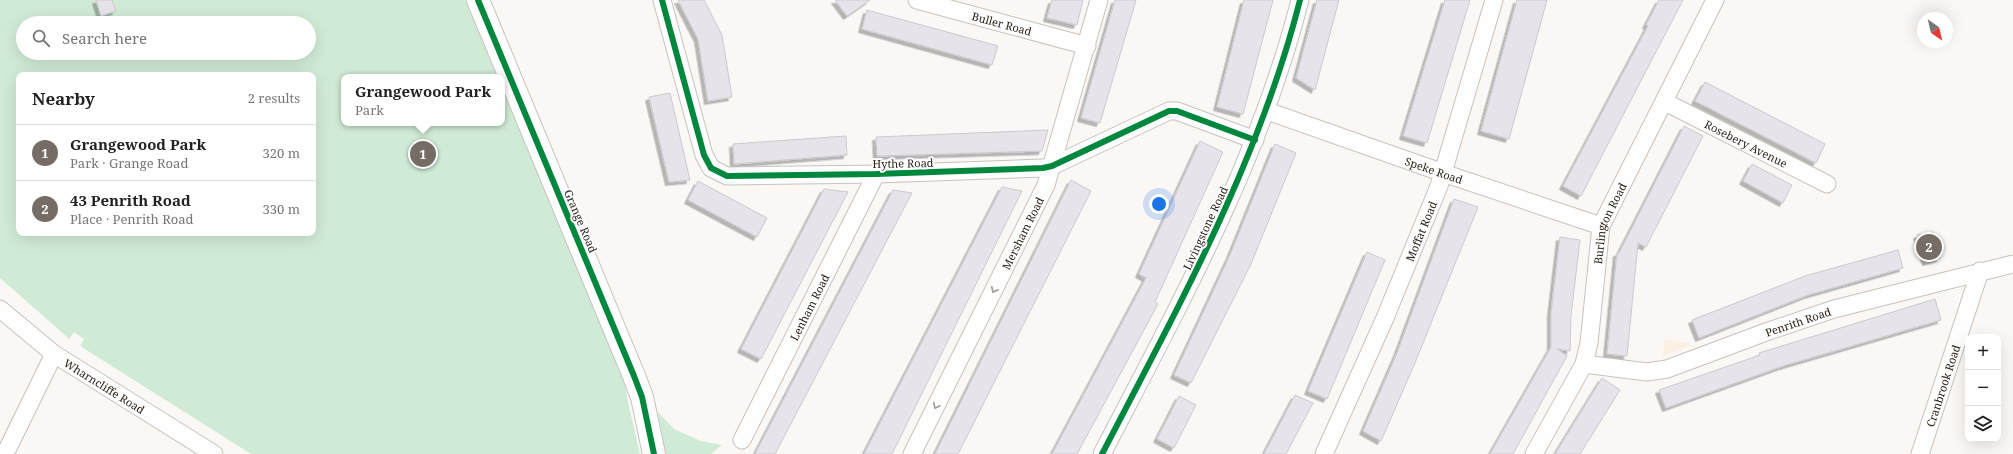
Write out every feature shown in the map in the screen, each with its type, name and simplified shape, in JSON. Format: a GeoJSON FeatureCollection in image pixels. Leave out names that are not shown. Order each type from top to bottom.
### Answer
{"type":"FeatureCollection","features":[{"type":"Feature","properties":{"kind":"main road","name":"Grange Road"},"geometry":{"type":"LineString","coordinates":[[478,0],[634,376],[642,398],[654,454]]}},
{"type":"Feature","properties":{"kind":"street","name":"Hythe Road"},"geometry":{"type":"LineString","coordinates":[[662,0],[704,155],[711,168],[727,176],[1035,170],[1052,166],[1169,111],[1177,112],[1255,140]]}},
{"type":"Feature","properties":{"kind":"street","name":"Mersham Road"},"geometry":{"type":"LineString","coordinates":[[912,454],[1046,185],[1100,0]]}},
{"type":"Feature","properties":{"kind":"street","name":"Livingstone Road"},"geometry":{"type":"LineString","coordinates":[[1102,454],[1209,247],[1267,111],[1290,38],[1300,0]]}},
{"type":"Feature","properties":{"kind":"street","name":"Moffat Road"},"geometry":{"type":"LineString","coordinates":[[1324,454],[1385,318],[1438,190],[1494,0]]}},
{"type":"Feature","properties":{"kind":"street","name":"Burlington Road"},"geometry":{"type":"LineString","coordinates":[[1534,454],[1584,364],[1589,343],[1601,226],[1665,102],[1715,0]]}},
{"type":"Feature","properties":{"kind":"street","name":"Buller Road"},"geometry":{"type":"LineString","coordinates":[[921,1],[1087,46]]}},
{"type":"Feature","properties":{"kind":"street","name":"Rosebery Avenue"},"geometry":{"type":"LineString","coordinates":[[1665,102],[1827,184]]}},
{"type":"Feature","properties":{"kind":"street","name":"Speke Road"},"geometry":{"type":"LineString","coordinates":[[1267,111],[1601,226]]}},
{"type":"Feature","properties":{"kind":"street","name":"Lenham Road"},"geometry":{"type":"LineString","coordinates":[[742,440],[876,174]]}},
{"type":"Feature","properties":{"kind":"street","name":"Penrith Road"},"geometry":{"type":"LineString","coordinates":[[1584,364],[1640,372],[1667,369],[1815,315],[1980,271],[2013,264]]}},
{"type":"Feature","properties":{"kind":"street","name":"Cranbrook Road"},"geometry":{"type":"LineString","coordinates":[[1920,454],[1980,271]]}},
{"type":"Feature","properties":{"kind":"street","name":"Wharncliffe Road"},"geometry":{"type":"LineString","coordinates":[[0,309],[54,354],[214,454]]}},
{"type":"Feature","properties":{"kind":"street"},"geometry":{"type":"LineString","coordinates":[[5,454],[54,354]]}},
{"type":"Feature","properties":{"kind":"shaded area"},"geometry":{"type":"Polygon","coordinates":[[[1665,340],[1689,343],[1689,346],[1663,356],[1665,340]]]}},
{"type":"Feature","properties":{"kind":"green space"},"geometry":{"type":"Polygon","coordinates":[[[0,0],[465,0],[498,74],[341,74],[341,126],[505,126],[505,90],[624,371],[627,398],[640,454],[251,454],[80,346],[84,339],[74,332],[69,339],[0,278],[0,0]]]}},
{"type":"Feature","properties":{"kind":"green space"},"geometry":{"type":"Polygon","coordinates":[[[658,412],[674,429],[701,441],[722,445],[711,454],[664,454],[658,412]]]}},
{"type":"Feature","properties":{"kind":"building"},"geometry":{"type":"Polygon","coordinates":[[[96,0],[112,0],[116,11],[101,16],[96,0]]]}},
{"type":"Feature","properties":{"kind":"building"},"geometry":{"type":"Polygon","coordinates":[[[678,0],[704,0],[722,35],[732,97],[708,101],[698,39],[678,0]]]}},
{"type":"Feature","properties":{"kind":"building"},"geometry":{"type":"Polygon","coordinates":[[[835,0],[870,0],[847,16],[835,0]]]}},
{"type":"Feature","properties":{"kind":"building"},"geometry":{"type":"Polygon","coordinates":[[[1052,0],[1083,0],[1077,25],[1047,18],[1052,0]]]}},
{"type":"Feature","properties":{"kind":"building"},"geometry":{"type":"Polygon","coordinates":[[[1115,0],[1136,0],[1100,123],[1081,118],[1115,0]]]}},
{"type":"Feature","properties":{"kind":"building"},"geometry":{"type":"Polygon","coordinates":[[[1244,0],[1273,0],[1243,114],[1217,107],[1244,0]]]}},
{"type":"Feature","properties":{"kind":"building"},"geometry":{"type":"Polygon","coordinates":[[[1317,0],[1339,0],[1315,90],[1296,78],[1317,0]]]}},
{"type":"Feature","properties":{"kind":"building"},"geometry":{"type":"Polygon","coordinates":[[[1445,0],[1470,0],[1427,143],[1403,136],[1445,0]]]}},
{"type":"Feature","properties":{"kind":"building"},"geometry":{"type":"Polygon","coordinates":[[[1517,0],[1547,0],[1509,139],[1481,131],[1517,0]]]}},
{"type":"Feature","properties":{"kind":"building"},"geometry":{"type":"Polygon","coordinates":[[[1659,0],[1683,0],[1581,196],[1563,186],[1648,26],[1646,25],[1659,0]]]}},
{"type":"Feature","properties":{"kind":"building"},"geometry":{"type":"Polygon","coordinates":[[[867,10],[998,46],[992,65],[862,29],[867,10]]]}},
{"type":"Feature","properties":{"kind":"building"},"geometry":{"type":"Polygon","coordinates":[[[1705,82],[1825,144],[1816,163],[1695,101],[1705,82]]]}},
{"type":"Feature","properties":{"kind":"building"},"geometry":{"type":"Polygon","coordinates":[[[670,93],[690,180],[669,182],[649,97],[670,93]]]}},
{"type":"Feature","properties":{"kind":"building"},"geometry":{"type":"Polygon","coordinates":[[[1684,126],[1703,136],[1646,247],[1638,243],[1627,356],[1607,354],[1617,253],[1619,253],[1684,126]]]}},
{"type":"Feature","properties":{"kind":"building"},"geometry":{"type":"Polygon","coordinates":[[[1048,130],[1042,151],[877,156],[876,137],[1048,130]]]}},
{"type":"Feature","properties":{"kind":"building"},"geometry":{"type":"Polygon","coordinates":[[[846,136],[847,155],[734,164],[733,144],[846,136]]]}},
{"type":"Feature","properties":{"kind":"building"},"geometry":{"type":"Polygon","coordinates":[[[1200,141],[1223,152],[1155,302],[1158,304],[1077,454],[1052,454],[1146,278],[1139,274],[1200,141]]]}},
{"type":"Feature","properties":{"kind":"building"},"geometry":{"type":"Polygon","coordinates":[[[1275,144],[1296,153],[1251,264],[1191,383],[1174,375],[1230,255],[1275,144]]]}},
{"type":"Feature","properties":{"kind":"building"},"geometry":{"type":"Polygon","coordinates":[[[1752,164],[1792,185],[1783,203],[1743,181],[1752,164]]]}},
{"type":"Feature","properties":{"kind":"building"},"geometry":{"type":"Polygon","coordinates":[[[1071,180],[1091,191],[958,454],[935,454],[1071,180]]]}},
{"type":"Feature","properties":{"kind":"building"},"geometry":{"type":"Polygon","coordinates":[[[698,181],[767,218],[757,237],[688,200],[698,181]]]}},
{"type":"Feature","properties":{"kind":"building"},"geometry":{"type":"Polygon","coordinates":[[[1002,187],[1022,191],[892,454],[864,454],[1002,187]]]}},
{"type":"Feature","properties":{"kind":"building"},"geometry":{"type":"Polygon","coordinates":[[[824,189],[848,192],[761,359],[741,349],[824,189]]]}},
{"type":"Feature","properties":{"kind":"building"},"geometry":{"type":"Polygon","coordinates":[[[893,190],[912,193],[775,454],[755,454],[893,190]]]}},
{"type":"Feature","properties":{"kind":"building"},"geometry":{"type":"Polygon","coordinates":[[[1454,199],[1478,207],[1415,363],[1381,441],[1363,431],[1397,353],[1454,199]]]}},
{"type":"Feature","properties":{"kind":"building"},"geometry":{"type":"Polygon","coordinates":[[[1933,232],[1940,258],[1926,262],[1917,235],[1933,232]]]}},
{"type":"Feature","properties":{"kind":"building"},"geometry":{"type":"Polygon","coordinates":[[[1560,237],[1580,240],[1571,315],[1570,351],[1557,349],[1567,356],[1513,454],[1490,454],[1551,347],[1551,313],[1560,237]]]}},
{"type":"Feature","properties":{"kind":"building"},"geometry":{"type":"Polygon","coordinates":[[[1898,250],[1903,268],[1808,295],[1699,338],[1692,320],[1805,276],[1898,250]]]}},
{"type":"Feature","properties":{"kind":"building"},"geometry":{"type":"Polygon","coordinates":[[[1367,252],[1385,260],[1327,399],[1308,391],[1367,252]]]}},
{"type":"Feature","properties":{"kind":"building"},"geometry":{"type":"Polygon","coordinates":[[[1935,299],[1941,320],[1783,366],[1666,408],[1659,390],[1760,355],[1759,353],[1935,299]]]}},
{"type":"Feature","properties":{"kind":"building"},"geometry":{"type":"Polygon","coordinates":[[[1602,378],[1620,390],[1580,454],[1555,454],[1602,378]]]}},
{"type":"Feature","properties":{"kind":"building"},"geometry":{"type":"Polygon","coordinates":[[[1295,395],[1313,403],[1286,454],[1264,454],[1295,395]]]}},
{"type":"Feature","properties":{"kind":"building"},"geometry":{"type":"Polygon","coordinates":[[[1179,396],[1196,405],[1174,448],[1157,439],[1179,396]]]}},
{"type":"Feature","properties":{"kind":"cycle path"},"geometry":{"type":"LineString","coordinates":[[478,0],[634,376],[642,397],[654,454]]}},
{"type":"Feature","properties":{"kind":"cycle path"},"geometry":{"type":"LineString","coordinates":[[662,0],[704,155],[711,168],[727,176],[876,174],[1043,168],[1052,166],[1169,111],[1177,111],[1255,140]]}},
{"type":"Feature","properties":{"kind":"cycle path"},"geometry":{"type":"LineString","coordinates":[[1102,454],[1187,288],[1214,233],[1239,176],[1262,119],[1283,60],[1300,0]]}},
{"type":"Feature","properties":{"kind":"place","name":"Grangewood Park"},"geometry":{"type":"Point","coordinates":[423,154]}},
{"type":"Feature","properties":{"kind":"place","name":"43 Penrith Road"},"geometry":{"type":"Point","coordinates":[1929,247]}}]}
